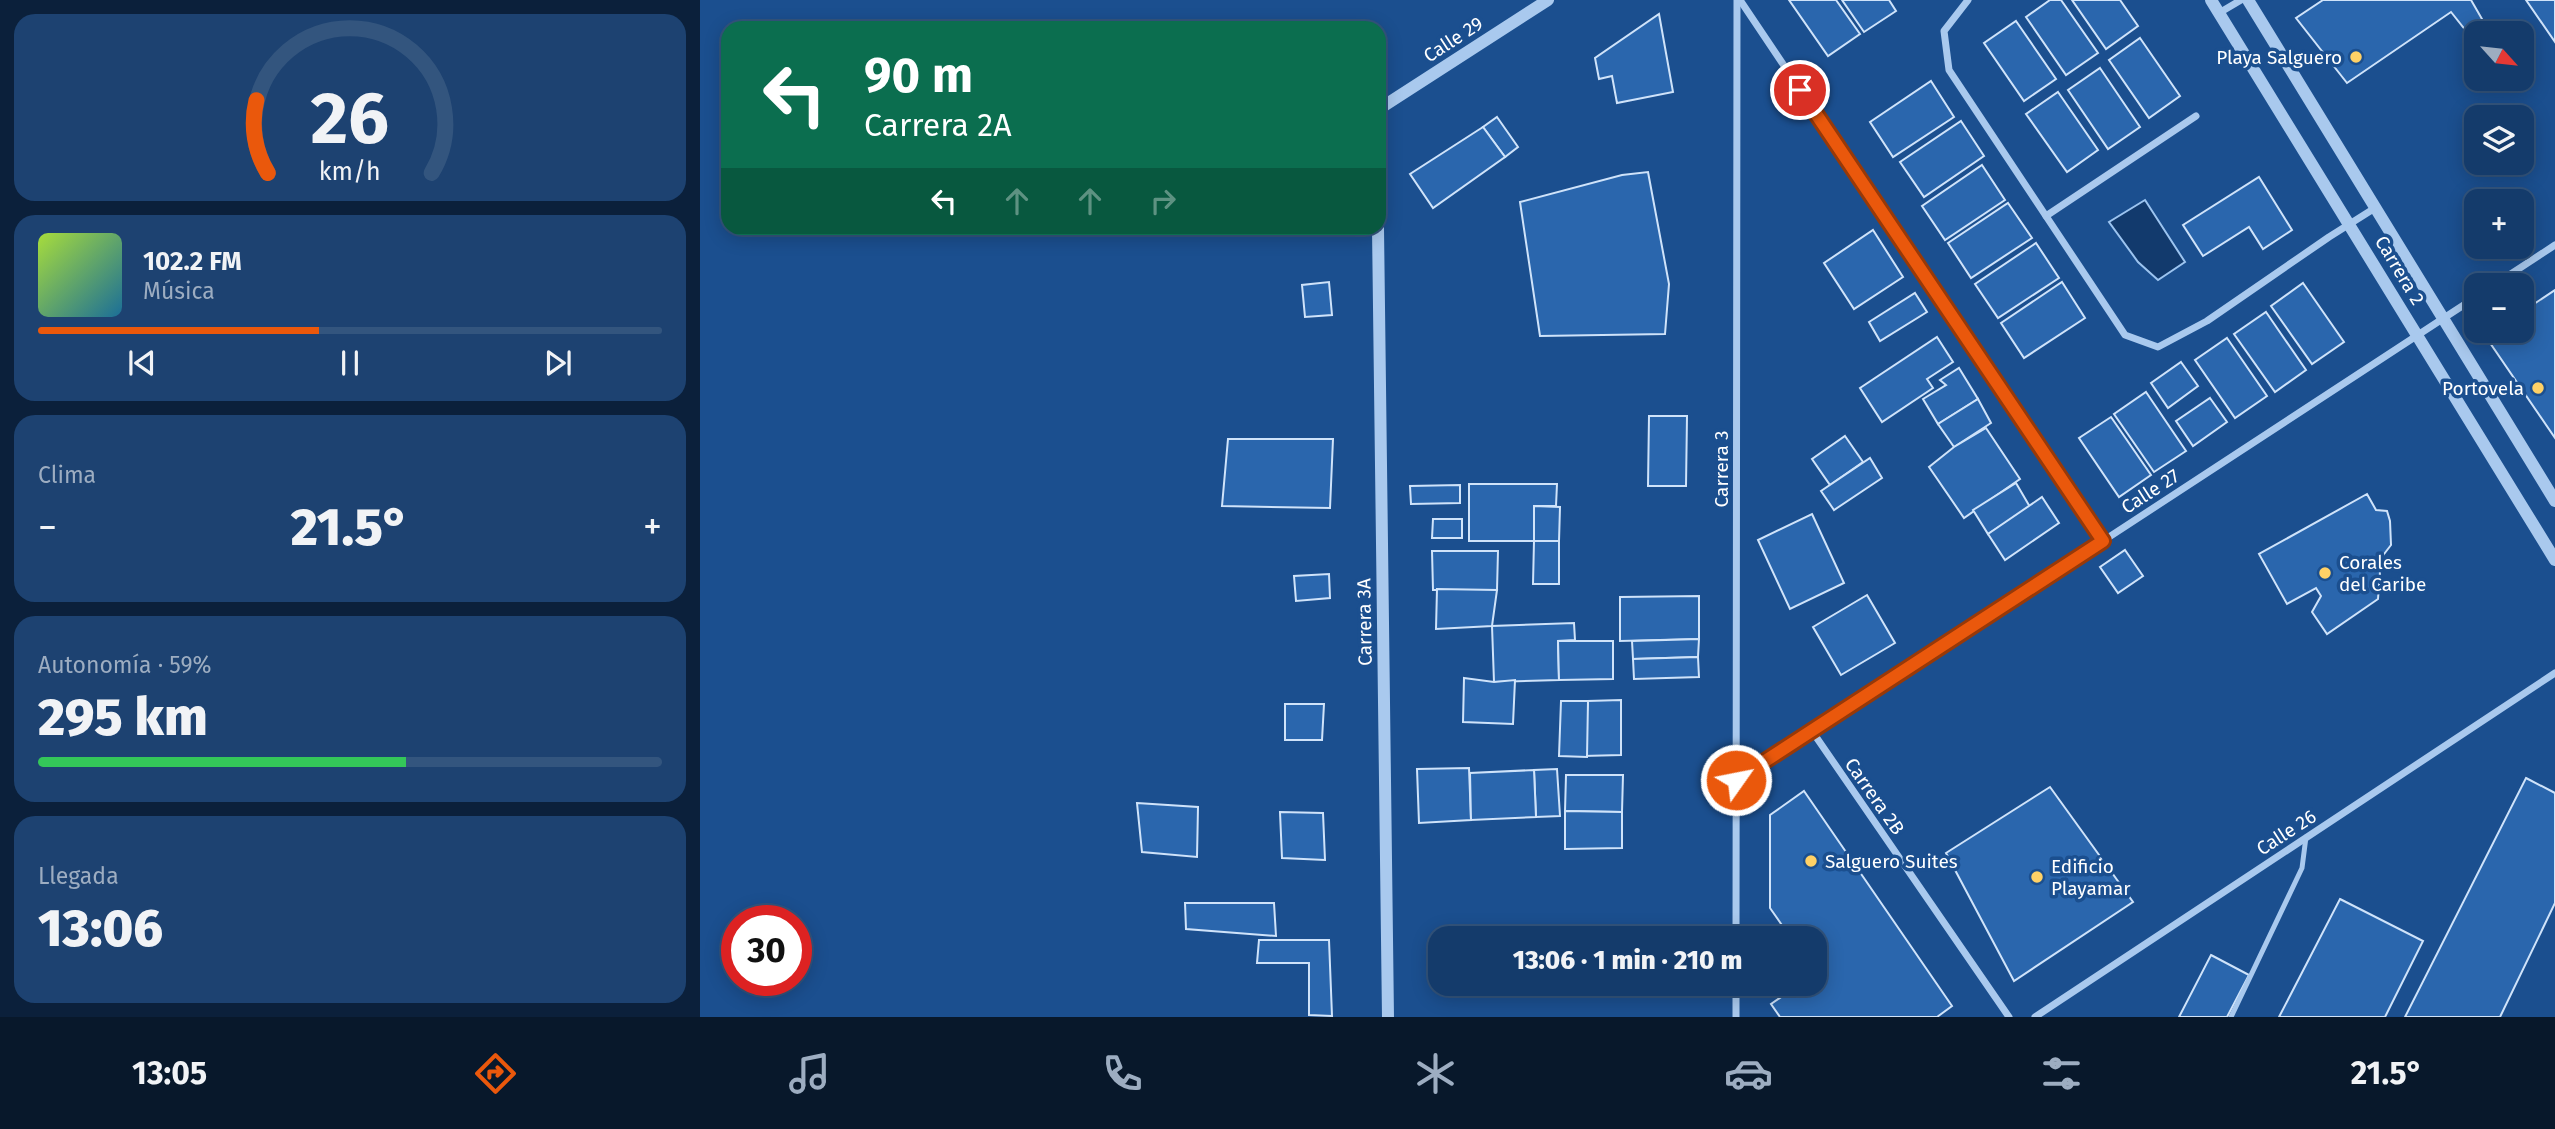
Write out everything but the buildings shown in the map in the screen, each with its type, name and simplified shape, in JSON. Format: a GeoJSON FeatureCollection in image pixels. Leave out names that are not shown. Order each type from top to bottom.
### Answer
{"type":"FeatureCollection","features":[{"type":"Feature","properties":{"kind":"street","name":"Calle 29"},"geometry":{"type":"LineString","coordinates":[[1386,104],[1548,0]]}},
{"type":"Feature","properties":{"kind":"street"},"geometry":{"type":"LineString","coordinates":[[1739,0],[2103,541]]}},
{"type":"Feature","properties":{"kind":"street","name":"Carrera 3"},"geometry":{"type":"LineString","coordinates":[[1736,926],[1739,0]]}},
{"type":"Feature","properties":{"kind":"street"},"geometry":{"type":"LineString","coordinates":[[1968,0],[1944,31],[1949,70],[2125,335],[2158,348],[2207,321],[2375,208]]}},
{"type":"Feature","properties":{"kind":"street","name":"Carrera 2"},"geometry":{"type":"LineString","coordinates":[[2211,0],[2555,560]]}},
{"type":"Feature","properties":{"kind":"street"},"geometry":{"type":"LineString","coordinates":[[2219,13],[2241,0]]}},
{"type":"Feature","properties":{"kind":"street","name":"Carrera 2"},"geometry":{"type":"LineString","coordinates":[[2248,0],[2555,501]]}},
{"type":"Feature","properties":{"kind":"street"},"geometry":{"type":"LineString","coordinates":[[2046,216],[2196,116]]}},
{"type":"Feature","properties":{"kind":"street","name":"Carrera 3A"},"geometry":{"type":"LineString","coordinates":[[1378,235],[1388,1017]]}},
{"type":"Feature","properties":{"kind":"street"},"geometry":{"type":"LineString","coordinates":[[2512,273],[2555,245]]}},
{"type":"Feature","properties":{"kind":"street","name":"Calle 27"},"geometry":{"type":"LineString","coordinates":[[1736,780],[2464,305]]}},
{"type":"Feature","properties":{"kind":"street","name":"Calle 26"},"geometry":{"type":"LineString","coordinates":[[2035,1017],[2555,673]]}},
{"type":"Feature","properties":{"kind":"street","name":"Carrera 2B"},"geometry":{"type":"LineString","coordinates":[[1812,731],[2009,1017]]}},
{"type":"Feature","properties":{"kind":"street"},"geometry":{"type":"LineString","coordinates":[[1736,996],[1736,1017]]}},
{"type":"Feature","properties":{"kind":"lane"},"geometry":{"type":"LineString","coordinates":[[2231,1017],[2302,868],[2306,837]]}},
{"type":"Feature","properties":{"kind":"water"},"geometry":{"type":"Polygon","coordinates":[[[2145,200],[2185,262],[2158,280],[2138,262],[2109,222],[2145,200]]]}},
{"type":"Feature","properties":{"kind":"place","name":"Playa Salguero"},"geometry":{"type":"Point","coordinates":[2356,57]}},
{"type":"Feature","properties":{"kind":"place","name":"Portovela"},"geometry":{"type":"Point","coordinates":[2538,388]}},
{"type":"Feature","properties":{"kind":"place","name":"Corales del Caribe"},"geometry":{"type":"Point","coordinates":[2325,573]}},
{"type":"Feature","properties":{"kind":"place","name":"Salguero Suites"},"geometry":{"type":"Point","coordinates":[1811,861]}},
{"type":"Feature","properties":{"kind":"place","name":"Edificio Playamar"},"geometry":{"type":"Point","coordinates":[2037,877]}},
{"type":"Feature","properties":{"kind":"route"},"geometry":{"type":"LineString","coordinates":[[1736,780],[2103,541],[1800,90]]}}]}
